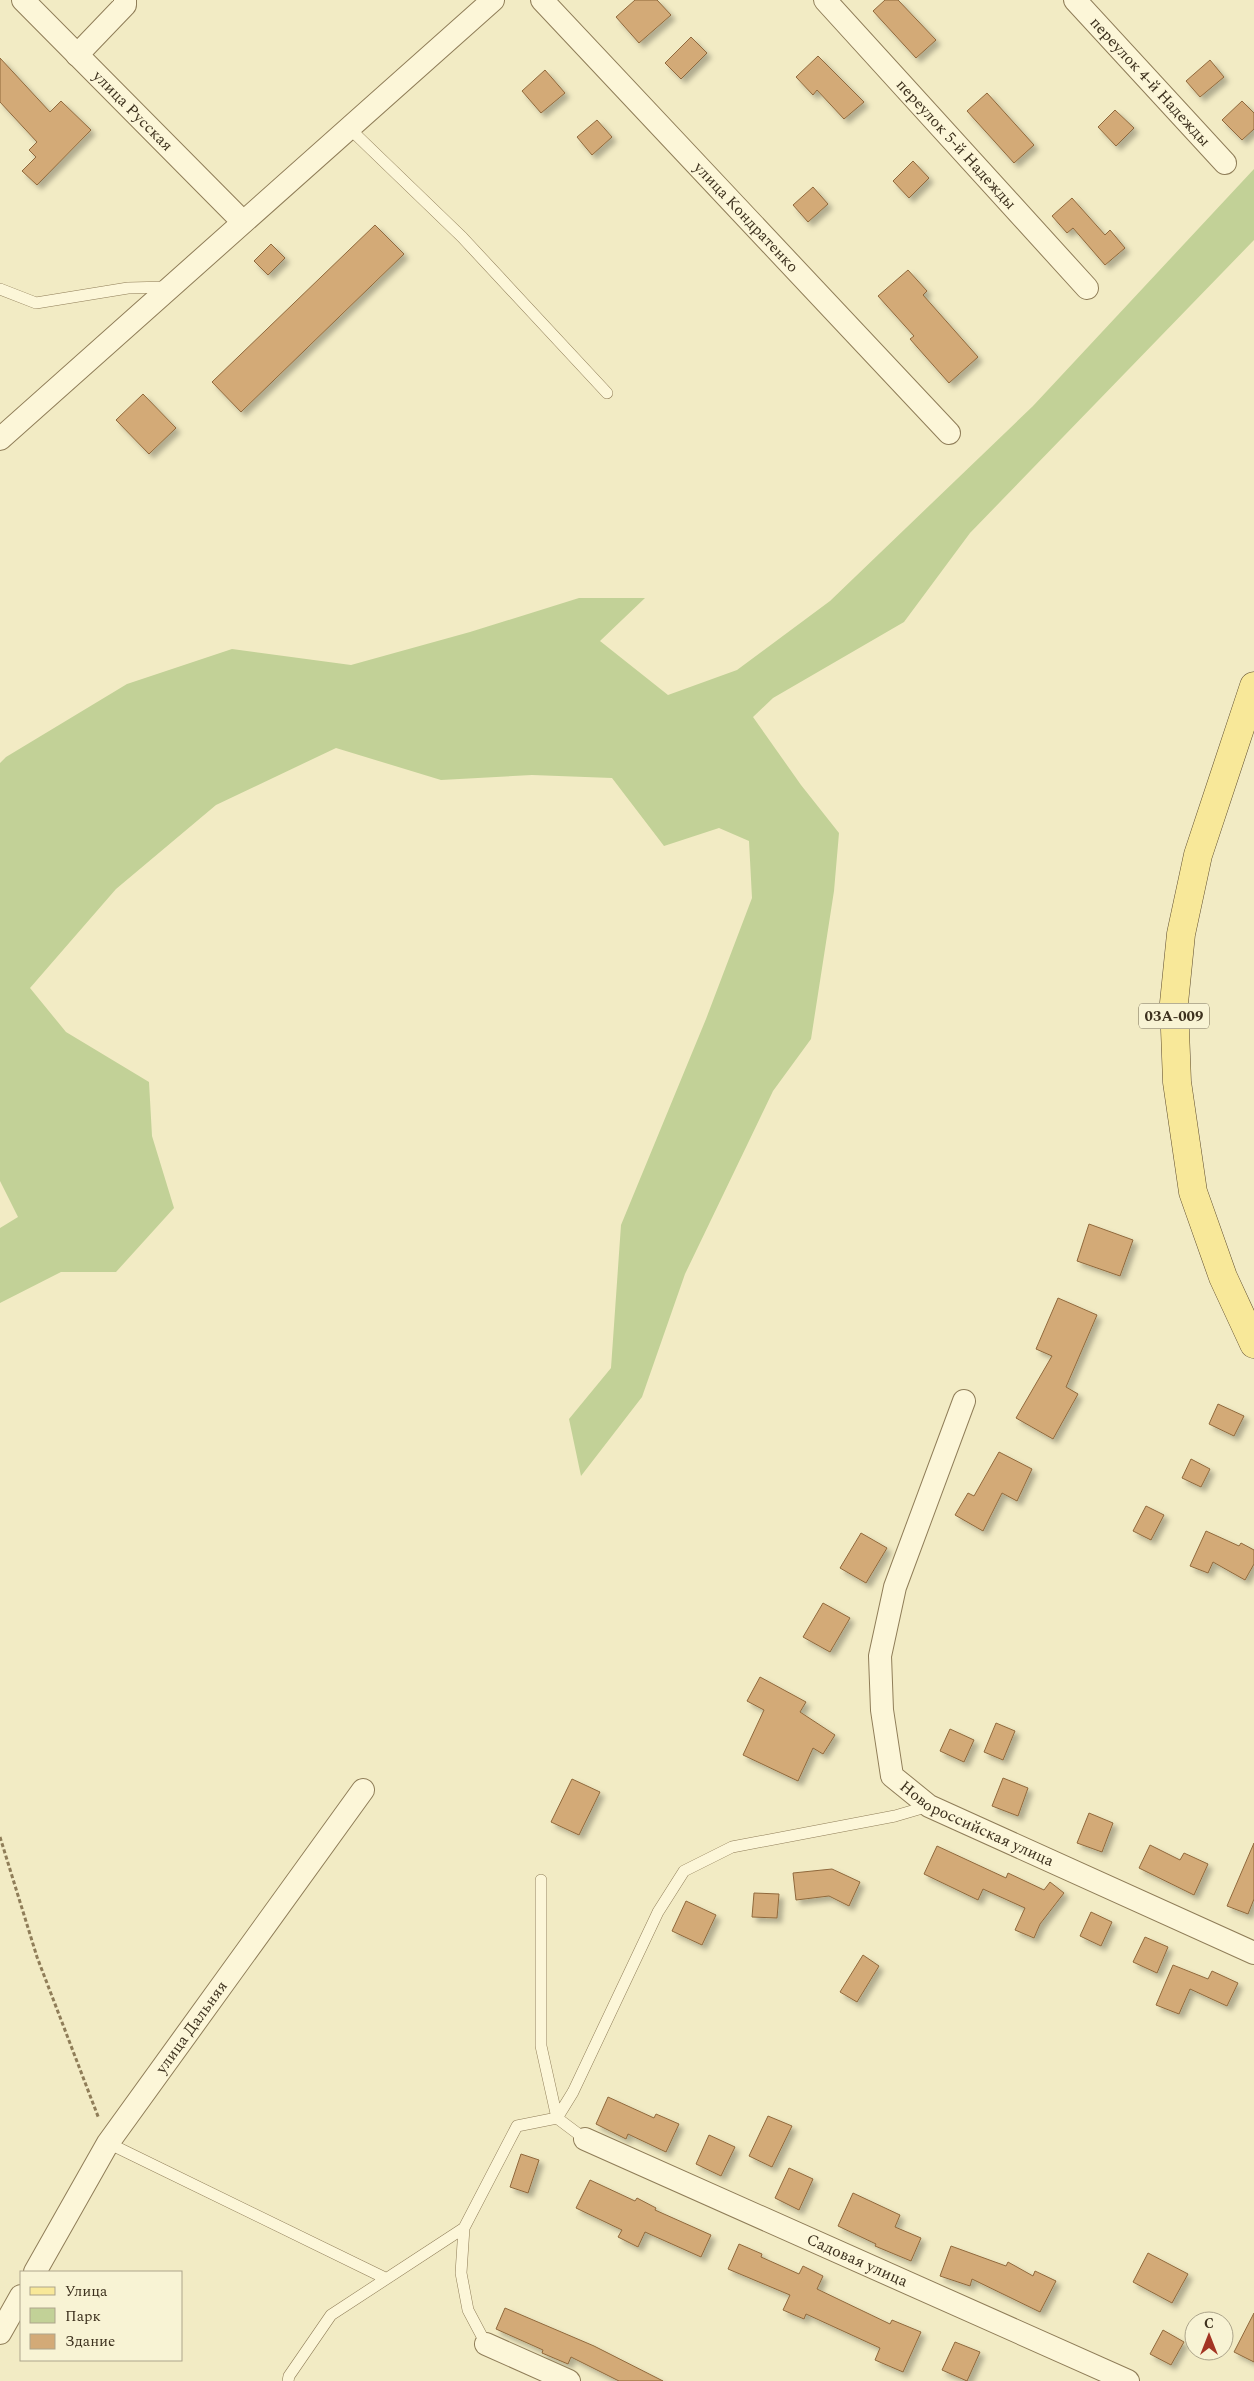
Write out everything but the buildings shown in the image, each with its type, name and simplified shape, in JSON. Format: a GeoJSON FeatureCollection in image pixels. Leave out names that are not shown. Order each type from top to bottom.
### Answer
{"type":"FeatureCollection","features":[{"type":"Feature","properties":{"kind":"main road","name":"03А-009"},"geometry":{"type":"LineString","coordinates":[[1254,686],[1198,855],[1181,934],[1174,1003],[1177,1082],[1193,1192],[1222,1277],[1254,1344]]}},
{"type":"Feature","properties":{"kind":"street","name":"улица Русская"},"geometry":{"type":"LineString","coordinates":[[23,0],[243,222]]}},
{"type":"Feature","properties":{"kind":"street"},"geometry":{"type":"LineString","coordinates":[[77,55],[125,5],[125,0]]}},
{"type":"Feature","properties":{"kind":"street"},"geometry":{"type":"LineString","coordinates":[[0,439],[493,0]]}},
{"type":"Feature","properties":{"kind":"street","name":"улица Кондратенко"},"geometry":{"type":"LineString","coordinates":[[542,0],[949,433]]}},
{"type":"Feature","properties":{"kind":"street","name":"переулок 5-й Надежды"},"geometry":{"type":"LineString","coordinates":[[825,0],[1087,288]]}},
{"type":"Feature","properties":{"kind":"street","name":"переулок 4-й Надежды"},"geometry":{"type":"LineString","coordinates":[[1075,0],[1225,163]]}},
{"type":"Feature","properties":{"kind":"street","name":"Новороссийская улица"},"geometry":{"type":"LineString","coordinates":[[964,1401],[895,1587],[880,1656],[882,1710],[892,1776],[929,1806],[1254,1953]]}},
{"type":"Feature","properties":{"kind":"street","name":"улица Дальняя"},"geometry":{"type":"LineString","coordinates":[[35,2271],[108,2143],[363,1790]]}},
{"type":"Feature","properties":{"kind":"street","name":"Садовая улица"},"geometry":{"type":"LineString","coordinates":[[585,2139],[1128,2381]]}},
{"type":"Feature","properties":{"kind":"street"},"geometry":{"type":"LineString","coordinates":[[0,2333],[20,2298]]}},
{"type":"Feature","properties":{"kind":"street"},"geometry":{"type":"LineString","coordinates":[[486,2344],[569,2381]]}},
{"type":"Feature","properties":{"kind":"lane"},"geometry":{"type":"LineString","coordinates":[[349,128],[462,237],[607,393]]}},
{"type":"Feature","properties":{"kind":"lane"},"geometry":{"type":"LineString","coordinates":[[0,289],[36,303],[128,288],[170,287]]}},
{"type":"Feature","properties":{"kind":"lane"},"geometry":{"type":"LineString","coordinates":[[486,2344],[468,2310],[461,2273],[464,2228],[517,2126],[557,2118],[573,2092],[658,1912],[684,1871],[732,1847],[895,1816],[929,1806]]}},
{"type":"Feature","properties":{"kind":"lane"},"geometry":{"type":"LineString","coordinates":[[541,1880],[541,2046],[557,2118],[585,2139]]}},
{"type":"Feature","properties":{"kind":"lane"},"geometry":{"type":"LineString","coordinates":[[108,2143],[385,2278]]}},
{"type":"Feature","properties":{"kind":"lane"},"geometry":{"type":"LineString","coordinates":[[288,2381],[289,2376],[332,2315],[385,2278],[464,2228]]}},
{"type":"Feature","properties":{"kind":"path"},"geometry":{"type":"LineString","coordinates":[[0,1837],[37,1957],[108,2143]]}},
{"type":"Feature","properties":{"kind":"green space"},"geometry":{"type":"Polygon","coordinates":[[[1254,169],[1254,240],[970,533],[904,622],[773,698],[753,717],[801,785],[839,833],[834,891],[811,1039],[773,1091],[685,1274],[642,1397],[581,1476],[569,1419],[611,1368],[621,1225],[706,1019],[752,898],[749,841],[719,828],[664,846],[612,778],[532,775],[441,780],[336,748],[216,805],[116,889],[30,988],[66,1032],[149,1082],[152,1136],[174,1208],[116,1272],[61,1272],[0,1303],[0,1228],[18,1217],[0,1181],[0,763],[6,757],[127,684],[232,649],[351,665],[470,632],[579,598],[645,598],[600,641],[668,695],[737,670],[830,601],[1033,406],[1254,169]]]}}]}
